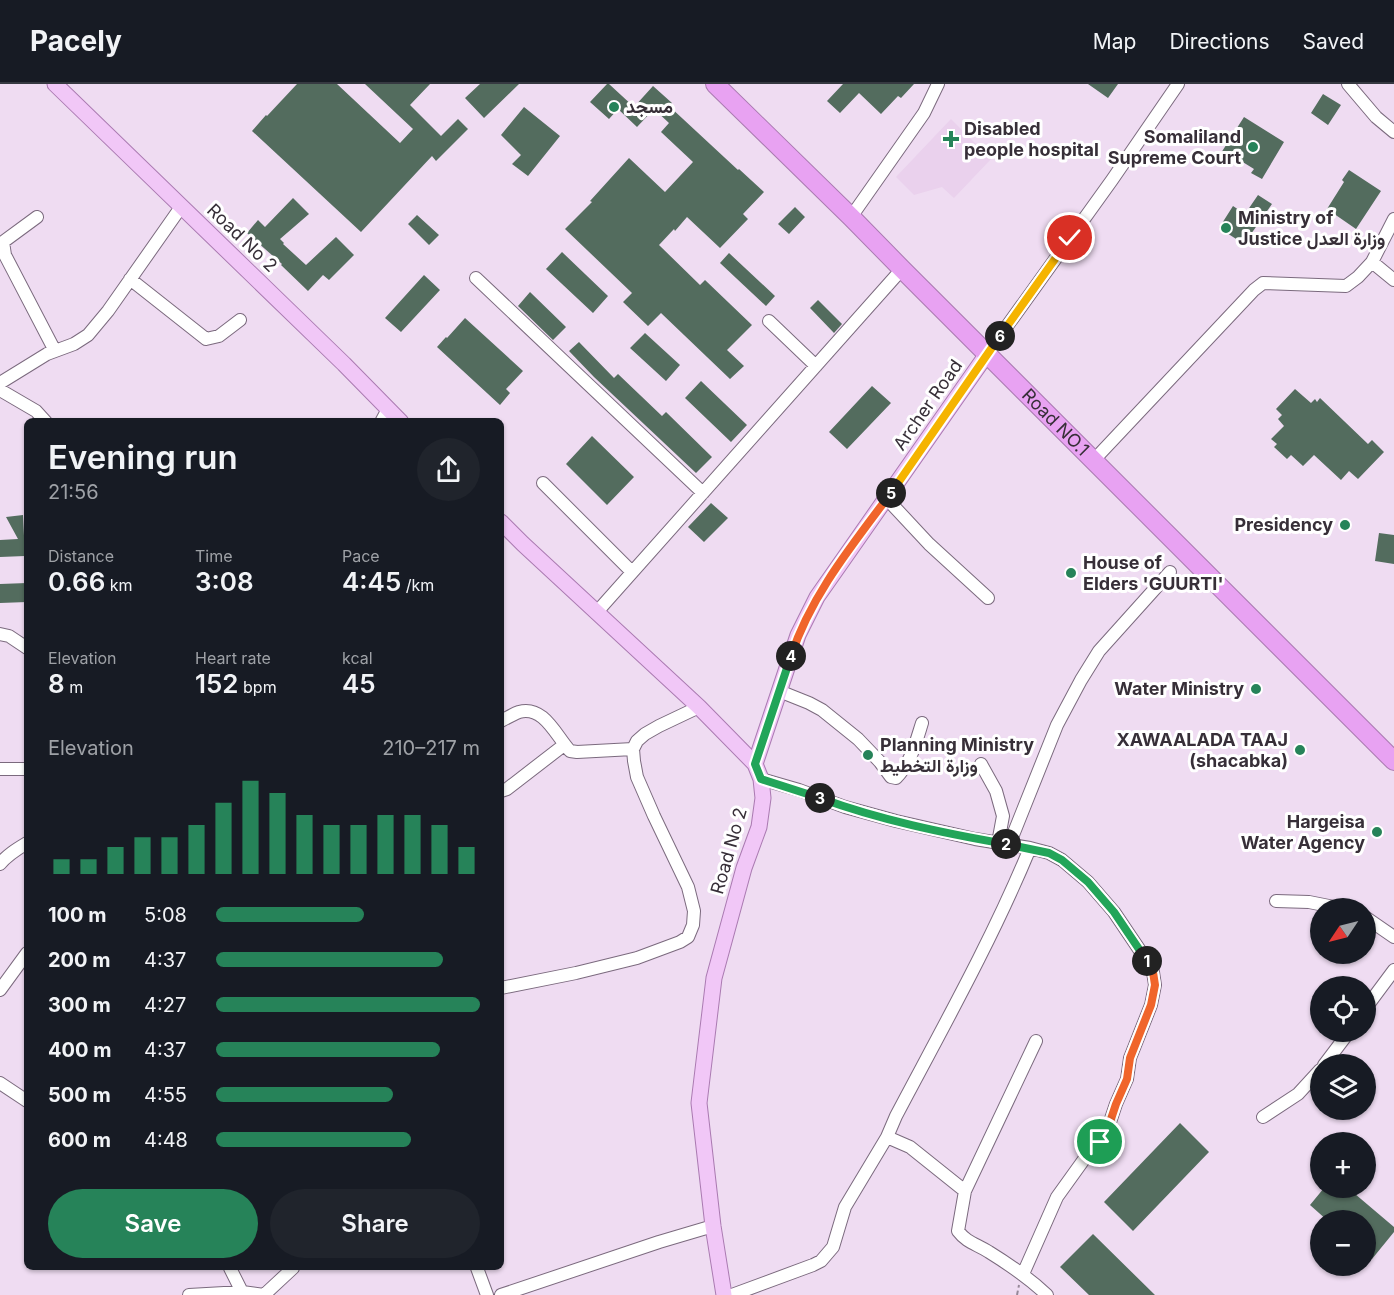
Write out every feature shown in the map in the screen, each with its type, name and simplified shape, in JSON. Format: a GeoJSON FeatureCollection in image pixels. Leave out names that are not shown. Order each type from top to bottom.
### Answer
{"type":"FeatureCollection","features":[{"type":"Feature","properties":{"kind":"highway","name":"Road NO.1"},"geometry":{"type":"LineString","coordinates":[[715,84],[851,217],[1394,761]]}},
{"type":"Feature","properties":{"kind":"main road","name":"Road No 2"},"geometry":{"type":"LineString","coordinates":[[55,84],[344,364],[385,415]]}},
{"type":"Feature","properties":{"kind":"main road","name":"Archer Road"},"geometry":{"type":"LineString","coordinates":[[758,772],[779,691],[798,635],[817,597],[987,354]]}},
{"type":"Feature","properties":{"kind":"main road"},"geometry":{"type":"LineString","coordinates":[[504,525],[699,707],[758,772]]}},
{"type":"Feature","properties":{"kind":"main road","name":"Road No 2"},"geometry":{"type":"LineString","coordinates":[[724,1295],[713,1226],[699,1103],[714,978],[744,868],[759,827],[763,798],[758,772]]}},
{"type":"Feature","properties":{"kind":"street"},"geometry":{"type":"LineString","coordinates":[[851,217],[924,113],[938,84]]}},
{"type":"Feature","properties":{"kind":"street"},"geometry":{"type":"LineString","coordinates":[[987,354],[1178,84]]}},
{"type":"Feature","properties":{"kind":"street"},"geometry":{"type":"LineString","coordinates":[[1348,84],[1376,117],[1394,132]]}},
{"type":"Feature","properties":{"kind":"street"},"geometry":{"type":"LineString","coordinates":[[0,383],[32,363],[88,335],[181,207]]}},
{"type":"Feature","properties":{"kind":"street"},"geometry":{"type":"LineString","coordinates":[[37,216],[3,242],[5,255],[55,351]]}},
{"type":"Feature","properties":{"kind":"street"},"geometry":{"type":"LineString","coordinates":[[1093,461],[1254,290],[1263,283],[1346,286],[1372,262],[1394,219]]}},
{"type":"Feature","properties":{"kind":"street"},"geometry":{"type":"LineString","coordinates":[[1372,262],[1394,280]]}},
{"type":"Feature","properties":{"kind":"street"},"geometry":{"type":"LineString","coordinates":[[596,613],[902,269]]}},
{"type":"Feature","properties":{"kind":"street"},"geometry":{"type":"LineString","coordinates":[[476,278],[703,493]]}},
{"type":"Feature","properties":{"kind":"street"},"geometry":{"type":"LineString","coordinates":[[130,279],[206,339],[219,336],[240,320]]}},
{"type":"Feature","properties":{"kind":"street"},"geometry":{"type":"LineString","coordinates":[[769,321],[816,366]]}},
{"type":"Feature","properties":{"kind":"street"},"geometry":{"type":"LineString","coordinates":[[0,390],[36,411],[42,418]]}},
{"type":"Feature","properties":{"kind":"street"},"geometry":{"type":"LineString","coordinates":[[543,483],[632,572]]}},
{"type":"Feature","properties":{"kind":"street"},"geometry":{"type":"LineString","coordinates":[[887,499],[929,544],[988,598]]}},
{"type":"Feature","properties":{"kind":"street"},"geometry":{"type":"LineString","coordinates":[[1003,844],[1057,725],[1081,680],[1099,651],[1170,572]]}},
{"type":"Feature","properties":{"kind":"street"},"geometry":{"type":"LineString","coordinates":[[0,634],[9,636],[24,646]]}},
{"type":"Feature","properties":{"kind":"street"},"geometry":{"type":"LineString","coordinates":[[779,691],[822,710],[858,739],[891,777],[896,778],[900,774],[911,756],[922,723]]}},
{"type":"Feature","properties":{"kind":"street"},"geometry":{"type":"LineString","coordinates":[[504,987],[637,958],[680,942],[688,936],[693,926],[694,911],[688,887],[638,777],[633,749],[637,741],[645,734],[699,707]]}},
{"type":"Feature","properties":{"kind":"street"},"geometry":{"type":"LineString","coordinates":[[504,720],[527,711],[538,714],[546,720],[570,751],[633,749]]}},
{"type":"Feature","properties":{"kind":"street"},"geometry":{"type":"LineString","coordinates":[[504,790],[564,745]]}},
{"type":"Feature","properties":{"kind":"street"},"geometry":{"type":"LineString","coordinates":[[981,764],[996,791],[1003,816],[1003,844]]}},
{"type":"Feature","properties":{"kind":"street"},"geometry":{"type":"LineString","coordinates":[[0,769],[24,769]]}},
{"type":"Feature","properties":{"kind":"street"},"geometry":{"type":"LineString","coordinates":[[758,772],[845,807],[975,839],[1049,853],[1062,860],[1088,882],[1114,912],[1153,972],[1155,985],[1151,1005],[1130,1058],[1127,1079],[1107,1131],[1057,1197],[1023,1274]]}},
{"type":"Feature","properties":{"kind":"street"},"geometry":{"type":"LineString","coordinates":[[0,864],[24,845]]}},
{"type":"Feature","properties":{"kind":"street"},"geometry":{"type":"LineString","coordinates":[[732,1295],[821,1261],[833,1247],[845,1207],[887,1137],[1017,880],[1030,848]]}},
{"type":"Feature","properties":{"kind":"street"},"geometry":{"type":"LineString","coordinates":[[1276,901],[1310,902]]}},
{"type":"Feature","properties":{"kind":"street"},"geometry":{"type":"LineString","coordinates":[[1376,925],[1394,937]]}},
{"type":"Feature","properties":{"kind":"street"},"geometry":{"type":"LineString","coordinates":[[0,990],[24,957]]}},
{"type":"Feature","properties":{"kind":"street"},"geometry":{"type":"LineString","coordinates":[[1376,994],[1394,970]]}},
{"type":"Feature","properties":{"kind":"street"},"geometry":{"type":"LineString","coordinates":[[1036,1041],[965,1191],[958,1231],[965,1240],[985,1249],[1023,1274],[1047,1295]]}},
{"type":"Feature","properties":{"kind":"street"},"geometry":{"type":"LineString","coordinates":[[1332,1054],[1341,1042]]}},
{"type":"Feature","properties":{"kind":"street"},"geometry":{"type":"LineString","coordinates":[[1263,1117],[1298,1094],[1310,1081]]}},
{"type":"Feature","properties":{"kind":"street"},"geometry":{"type":"LineString","coordinates":[[0,1083],[24,1099]]}},
{"type":"Feature","properties":{"kind":"street"},"geometry":{"type":"LineString","coordinates":[[887,1137],[910,1147],[965,1191]]}},
{"type":"Feature","properties":{"kind":"street"},"geometry":{"type":"LineString","coordinates":[[501,1295],[713,1226]]}},
{"type":"Feature","properties":{"kind":"street"},"geometry":{"type":"LineString","coordinates":[[231,1270],[242,1292]]}},
{"type":"Feature","properties":{"kind":"street"},"geometry":{"type":"LineString","coordinates":[[189,1295],[242,1292],[264,1295],[291,1270]]}},
{"type":"Feature","properties":{"kind":"street"},"geometry":{"type":"LineString","coordinates":[[478,1270],[487,1295]]}},
{"type":"Feature","properties":{"kind":"shaded area","name":"Disabled people hospital"},"geometry":{"type":"Polygon","coordinates":[[[951,119],[991,159],[954,198],[942,187],[914,195],[896,177],[951,119]]]}},
{"type":"Feature","properties":{"kind":"building"},"geometry":{"type":"Polygon","coordinates":[[[297,84],[337,84],[400,143],[413,129],[365,84],[430,84],[410,105],[441,136],[458,119],[468,129],[436,161],[432,156],[361,232],[252,131],[297,84]]]}},
{"type":"Feature","properties":{"kind":"building"},"geometry":{"type":"Polygon","coordinates":[[[480,84],[519,84],[484,118],[465,98],[480,84]]]}},
{"type":"Feature","properties":{"kind":"building"},"geometry":{"type":"Polygon","coordinates":[[[607,84],[634,107],[653,86],[672,103],[669,106],[764,192],[743,214],[748,219],[720,248],[687,217],[659,245],[700,285],[705,280],[752,325],[727,350],[744,366],[730,379],[661,313],[648,326],[623,302],[632,293],[565,229],[592,202],[590,201],[629,158],[665,192],[693,162],[661,132],[669,123],[654,109],[637,127],[618,109],[609,119],[590,102],[607,84]]]}},
{"type":"Feature","properties":{"kind":"building"},"geometry":{"type":"Polygon","coordinates":[[[843,84],[914,84],[901,98],[898,96],[881,114],[859,93],[840,113],[827,101],[843,84]]]}},
{"type":"Feature","properties":{"kind":"building"},"geometry":{"type":"Polygon","coordinates":[[[1088,84],[1118,84],[1108,98],[1088,84]]]}},
{"type":"Feature","properties":{"kind":"building"},"geometry":{"type":"Polygon","coordinates":[[[1323,94],[1341,105],[1328,125],[1311,113],[1323,94]]]}},
{"type":"Feature","properties":{"kind":"building"},"geometry":{"type":"Polygon","coordinates":[[[524,107],[560,136],[528,176],[512,164],[521,155],[501,135],[524,107]]]}},
{"type":"Feature","properties":{"kind":"building"},"geometry":{"type":"Polygon","coordinates":[[[1244,117],[1284,142],[1262,179],[1251,173],[1254,169],[1233,156],[1231,159],[1221,153],[1244,117]]]}},
{"type":"Feature","properties":{"kind":"building"},"geometry":{"type":"Polygon","coordinates":[[[1349,170],[1381,191],[1356,229],[1327,209],[1349,170]]]}},
{"type":"Feature","properties":{"kind":"building"},"geometry":{"type":"Polygon","coordinates":[[[1258,195],[1272,204],[1244,244],[1219,228],[1233,206],[1245,214],[1258,195]]]}},
{"type":"Feature","properties":{"kind":"building"},"geometry":{"type":"Polygon","coordinates":[[[293,198],[309,214],[280,239],[283,244],[306,265],[336,237],[354,255],[329,280],[323,275],[308,291],[247,233],[258,220],[265,227],[293,198]]]}},
{"type":"Feature","properties":{"kind":"building"},"geometry":{"type":"Polygon","coordinates":[[[795,207],[805,217],[789,234],[778,224],[795,207]]]}},
{"type":"Feature","properties":{"kind":"building"},"geometry":{"type":"Polygon","coordinates":[[[417,215],[439,235],[429,245],[408,224],[417,215]]]}},
{"type":"Feature","properties":{"kind":"building"},"geometry":{"type":"Polygon","coordinates":[[[562,252],[608,296],[593,313],[546,269],[562,252]]]}},
{"type":"Feature","properties":{"kind":"building"},"geometry":{"type":"Polygon","coordinates":[[[729,253],[775,296],[766,306],[720,263],[729,253]]]}},
{"type":"Feature","properties":{"kind":"building"},"geometry":{"type":"Polygon","coordinates":[[[424,275],[440,290],[401,332],[385,318],[424,275]]]}},
{"type":"Feature","properties":{"kind":"building"},"geometry":{"type":"Polygon","coordinates":[[[530,292],[566,327],[553,340],[518,306],[530,292]]]}},
{"type":"Feature","properties":{"kind":"building"},"geometry":{"type":"Polygon","coordinates":[[[818,300],[842,324],[834,333],[810,308],[818,300]]]}},
{"type":"Feature","properties":{"kind":"building"},"geometry":{"type":"Polygon","coordinates":[[[465,318],[523,371],[506,389],[510,393],[500,405],[437,347],[465,318]]]}},
{"type":"Feature","properties":{"kind":"building"},"geometry":{"type":"Polygon","coordinates":[[[645,333],[680,365],[666,381],[630,348],[645,333]]]}},
{"type":"Feature","properties":{"kind":"building"},"geometry":{"type":"Polygon","coordinates":[[[579,342],[614,378],[618,374],[662,416],[666,412],[712,457],[696,473],[569,351],[579,342]]]}},
{"type":"Feature","properties":{"kind":"building"},"geometry":{"type":"Polygon","coordinates":[[[701,381],[747,425],[731,442],[685,398],[701,381]]]}},
{"type":"Feature","properties":{"kind":"building"},"geometry":{"type":"Polygon","coordinates":[[[872,386],[891,403],[847,449],[829,432],[872,386]]]}},
{"type":"Feature","properties":{"kind":"building"},"geometry":{"type":"Polygon","coordinates":[[[1295,389],[1311,403],[1315,399],[1317,402],[1320,398],[1368,444],[1372,440],[1384,452],[1358,479],[1349,471],[1341,480],[1314,455],[1303,466],[1291,455],[1287,459],[1274,447],[1277,444],[1271,439],[1284,426],[1278,419],[1282,415],[1276,409],[1295,389]]]}},
{"type":"Feature","properties":{"kind":"building"},"geometry":{"type":"Polygon","coordinates":[[[592,436],[634,477],[607,505],[566,464],[592,436]]]}},
{"type":"Feature","properties":{"kind":"building"},"geometry":{"type":"Polygon","coordinates":[[[711,503],[728,518],[704,542],[688,527],[711,503]]]}},
{"type":"Feature","properties":{"kind":"building"},"geometry":{"type":"Polygon","coordinates":[[[23,515],[24,556],[0,557],[0,540],[18,539],[6,517],[23,515]]]}},
{"type":"Feature","properties":{"kind":"building"},"geometry":{"type":"Polygon","coordinates":[[[1379,533],[1394,535],[1394,564],[1375,561],[1379,533]]]}},
{"type":"Feature","properties":{"kind":"building"},"geometry":{"type":"Polygon","coordinates":[[[24,583],[24,602],[0,603],[0,584],[24,583]]]}},
{"type":"Feature","properties":{"kind":"building"},"geometry":{"type":"Polygon","coordinates":[[[1180,1123],[1209,1152],[1133,1231],[1104,1202],[1180,1123]]]}},
{"type":"Feature","properties":{"kind":"building"},"geometry":{"type":"Polygon","coordinates":[[[1316,1198],[1360,1198],[1374,1210],[1316,1210],[1310,1205],[1316,1198]]]}},
{"type":"Feature","properties":{"kind":"building"},"geometry":{"type":"Polygon","coordinates":[[[1376,1212],[1394,1227],[1394,1232],[1376,1254],[1376,1212]]]}},
{"type":"Feature","properties":{"kind":"building"},"geometry":{"type":"Polygon","coordinates":[[[1093,1234],[1155,1295],[1089,1295],[1060,1267],[1093,1234]]]}},
{"type":"Feature","properties":{"kind":"place","name":"مسجد"},"geometry":{"type":"Point","coordinates":[614,107]}},
{"type":"Feature","properties":{"kind":"place","name":"Disabled people hospital"},"geometry":{"type":"Point","coordinates":[951,139]}},
{"type":"Feature","properties":{"kind":"place","name":"Somaliland Supreme Court"},"geometry":{"type":"Point","coordinates":[1253,147]}},
{"type":"Feature","properties":{"kind":"place","name":"Ministry of Justice وزارة العدل"},"geometry":{"type":"Point","coordinates":[1226,228]}},
{"type":"Feature","properties":{"kind":"place","name":"Presidency"},"geometry":{"type":"Point","coordinates":[1345,525]}},
{"type":"Feature","properties":{"kind":"place","name":"House of Elders 'GUURTI'"},"geometry":{"type":"Point","coordinates":[1071,573]}},
{"type":"Feature","properties":{"kind":"place","name":"Water Ministry"},"geometry":{"type":"Point","coordinates":[1256,689]}},
{"type":"Feature","properties":{"kind":"place","name":"XAWAALADA TAAJ (shacabka)"},"geometry":{"type":"Point","coordinates":[1300,750]}},
{"type":"Feature","properties":{"kind":"place","name":"Planning Ministry وزارة التخطيط"},"geometry":{"type":"Point","coordinates":[868,755]}},
{"type":"Feature","properties":{"kind":"place","name":"Hargeisa Water Agency"},"geometry":{"type":"Point","coordinates":[1377,832]}},
{"type":"Feature","properties":{"kind":"route"},"geometry":{"type":"LineString","coordinates":[[1070,238],[817,597],[798,635],[755,764],[761,779],[845,807],[975,839],[1049,853],[1062,860],[1088,882],[1114,912],[1145,958],[1153,972],[1155,985],[1151,1005],[1130,1058],[1127,1079],[1107,1131],[1100,1142]]}}]}
